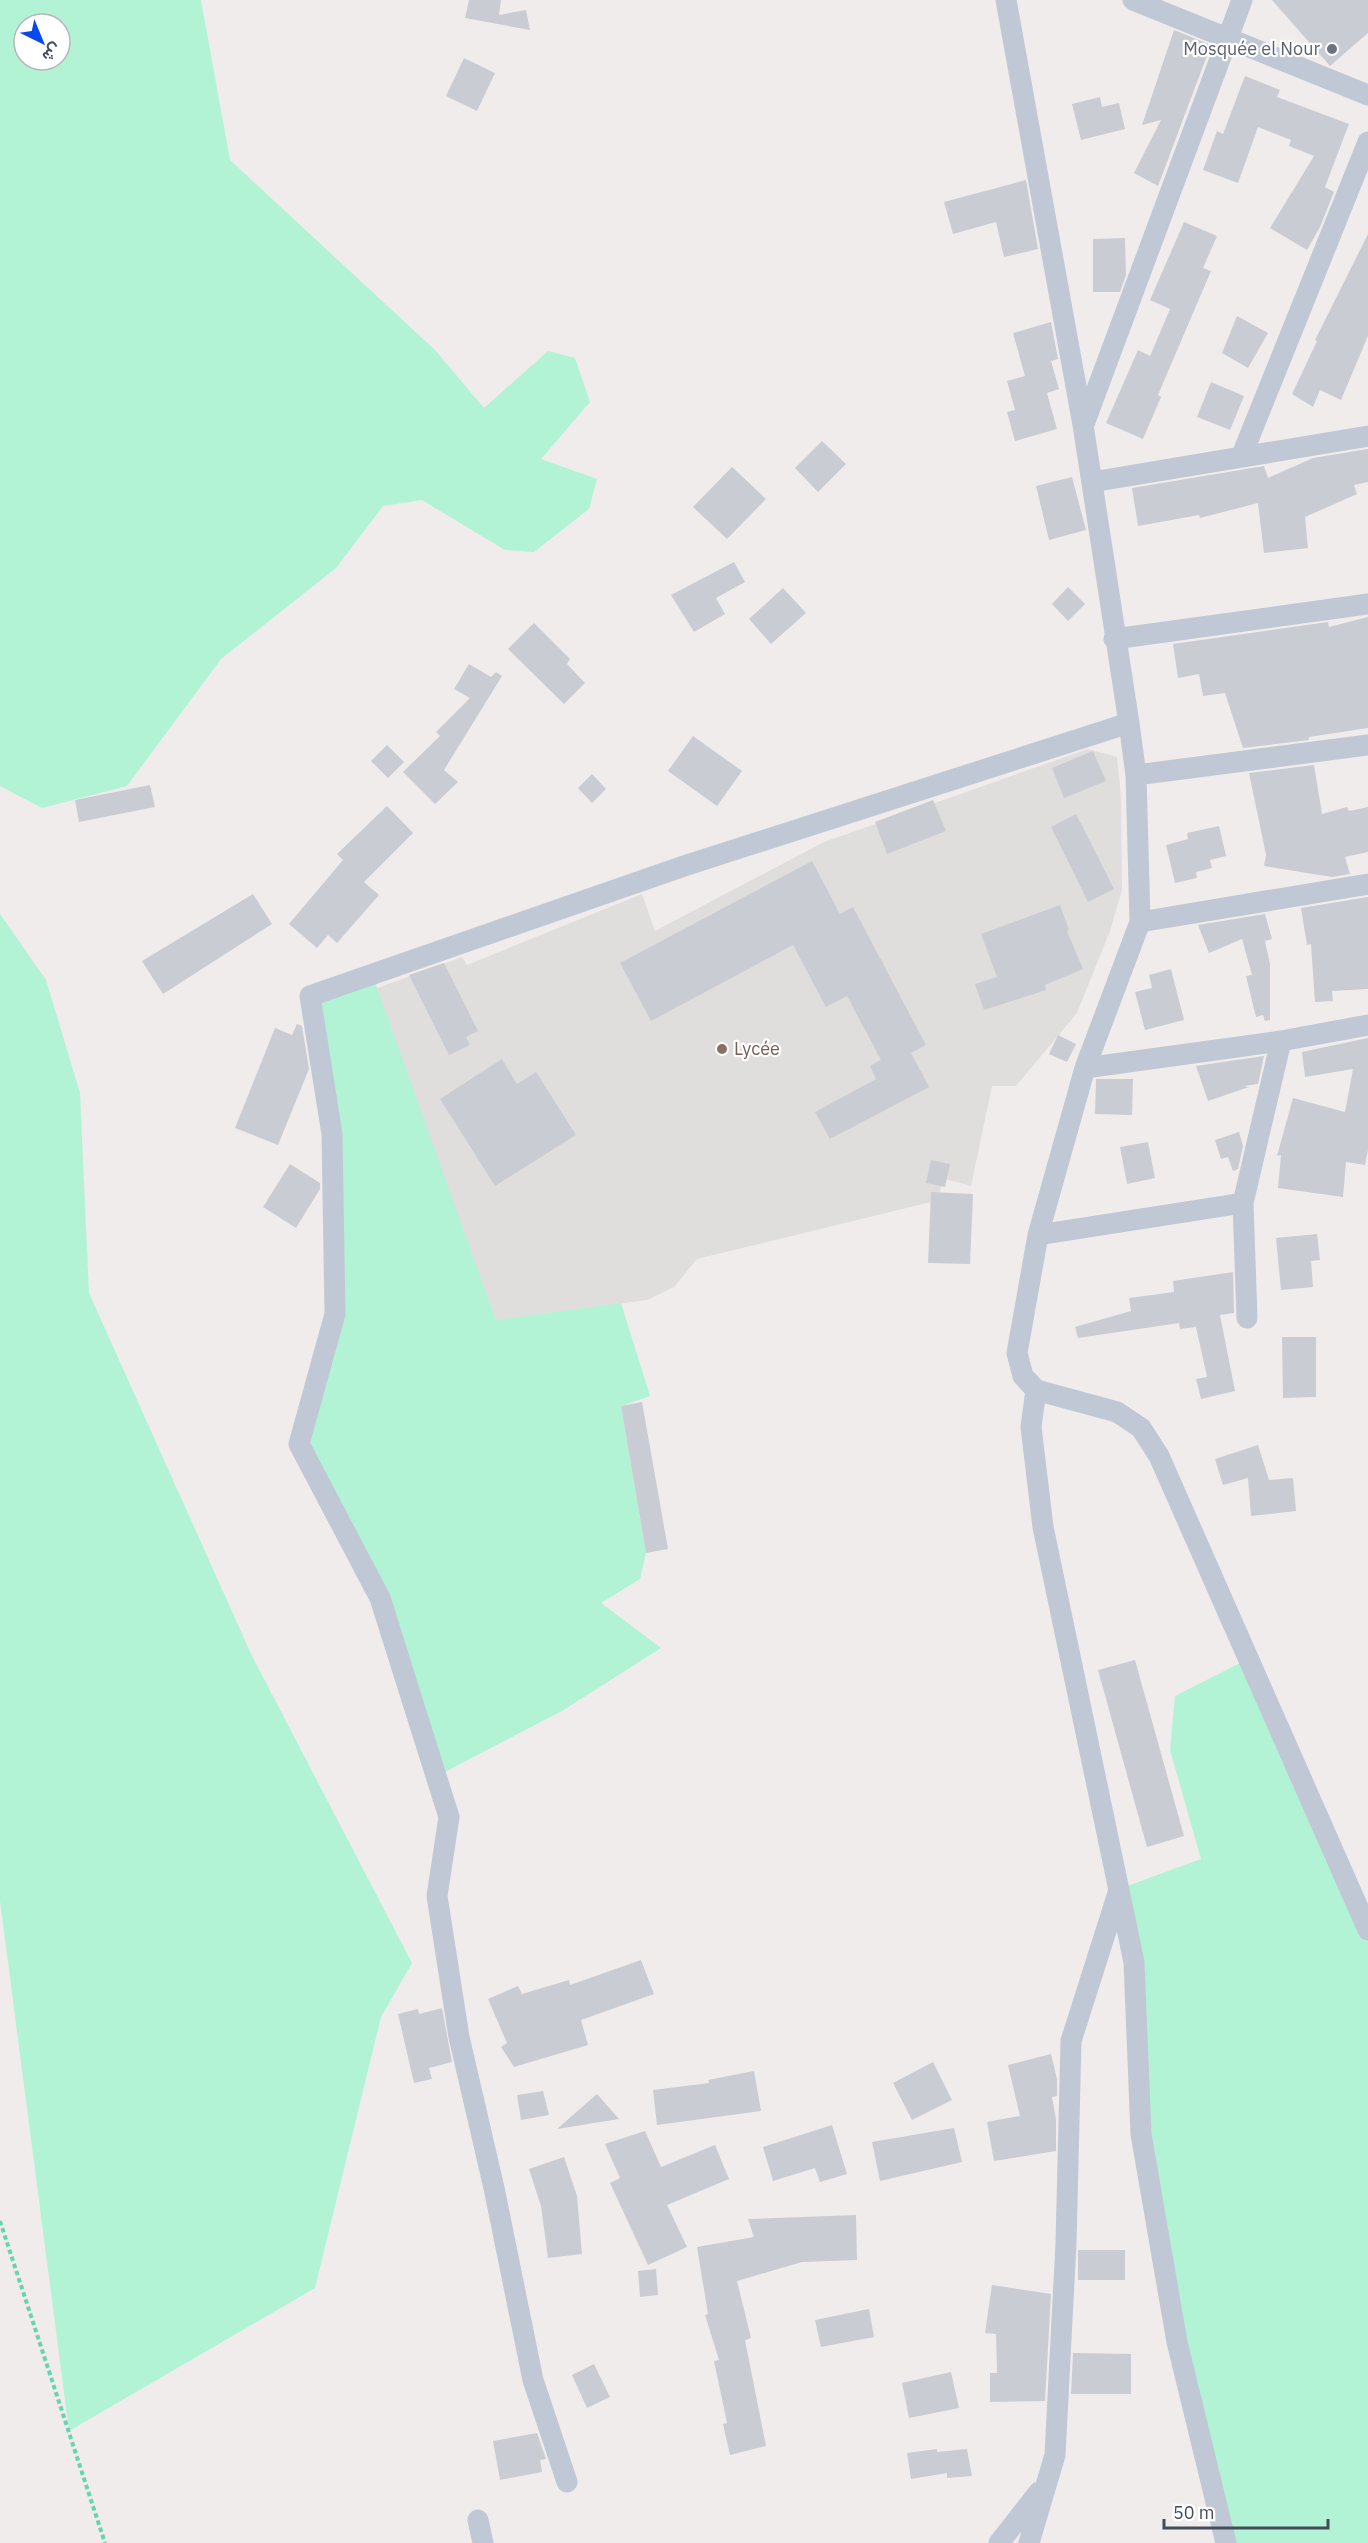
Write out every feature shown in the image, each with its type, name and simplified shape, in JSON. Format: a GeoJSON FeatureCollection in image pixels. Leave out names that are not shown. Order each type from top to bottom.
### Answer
{"type":"FeatureCollection","features":[{"type":"Feature","properties":{"kind":"street"},"geometry":{"type":"LineString","coordinates":[[1006,0],[1083,425],[1114,639],[1129,723],[1136,775],[1140,922],[1085,1068],[1038,1235],[1017,1353],[1023,1376],[1036,1390],[1117,1412],[1141,1428],[1159,1456],[1368,1930]]}},
{"type":"Feature","properties":{"kind":"street"},"geometry":{"type":"LineString","coordinates":[[1133,0],[1368,95]]}},
{"type":"Feature","properties":{"kind":"street"},"geometry":{"type":"LineString","coordinates":[[1083,425],[1226,37],[1242,0]]}},
{"type":"Feature","properties":{"kind":"street"},"geometry":{"type":"LineString","coordinates":[[1242,455],[1368,142]]}},
{"type":"Feature","properties":{"kind":"street"},"geometry":{"type":"LineString","coordinates":[[1092,483],[1242,455],[1368,436]]}},
{"type":"Feature","properties":{"kind":"street"},"geometry":{"type":"LineString","coordinates":[[1114,639],[1368,604]]}},
{"type":"Feature","properties":{"kind":"street"},"geometry":{"type":"LineString","coordinates":[[567,2482],[533,2380],[494,2188],[459,2037],[437,1896],[449,1817],[380,1598],[299,1444],[335,1314],[332,1134],[310,996],[684,866],[1129,723]]}},
{"type":"Feature","properties":{"kind":"street"},"geometry":{"type":"LineString","coordinates":[[1136,775],[1368,745]]}},
{"type":"Feature","properties":{"kind":"street"},"geometry":{"type":"LineString","coordinates":[[1140,922],[1368,884]]}},
{"type":"Feature","properties":{"kind":"street"},"geometry":{"type":"LineString","coordinates":[[1085,1068],[1281,1041],[1368,1025]]}},
{"type":"Feature","properties":{"kind":"street"},"geometry":{"type":"LineString","coordinates":[[1247,1318],[1243,1203],[1281,1041]]}},
{"type":"Feature","properties":{"kind":"street"},"geometry":{"type":"LineString","coordinates":[[1038,1235],[1243,1203]]}},
{"type":"Feature","properties":{"kind":"street"},"geometry":{"type":"LineString","coordinates":[[1036,1390],[1031,1427],[1043,1527],[1134,1962],[1142,2134],[1177,2342],[1226,2543]]}},
{"type":"Feature","properties":{"kind":"street"},"geometry":{"type":"LineString","coordinates":[[1029,2543],[1055,2455],[1066,2243],[1071,2041],[1119,1889]]}},
{"type":"Feature","properties":{"kind":"street"},"geometry":{"type":"LineString","coordinates":[[999,2543],[1047,2482]]}},
{"type":"Feature","properties":{"kind":"street"},"geometry":{"type":"LineString","coordinates":[[478,2520],[483,2543]]}},
{"type":"Feature","properties":{"kind":"path"},"geometry":{"type":"LineString","coordinates":[[0,2220],[105,2543]]}},
{"type":"Feature","properties":{"kind":"shaded area","name":"Lycée"},"geometry":{"type":"Polygon","coordinates":[[[1088,749],[1117,757],[1121,797],[1122,890],[1110,931],[1077,1013],[1016,1086],[992,1086],[971,1186],[942,1178],[939,1200],[697,1259],[674,1287],[647,1300],[496,1320],[375,989],[462,957],[467,965],[642,894],[655,931],[824,842],[1088,749]]]}},
{"type":"Feature","properties":{"kind":"green space"},"geometry":{"type":"Polygon","coordinates":[[[0,0],[201,0],[230,160],[435,350],[484,408],[548,351],[575,358],[590,402],[541,459],[597,479],[589,509],[534,552],[505,550],[422,500],[383,506],[336,568],[221,659],[127,786],[42,808],[0,786],[0,0]]]}},
{"type":"Feature","properties":{"kind":"green space"},"geometry":{"type":"Polygon","coordinates":[[[0,914],[46,980],[80,1093],[89,1293],[252,1656],[412,1963],[381,2017],[315,2288],[69,2431],[0,1901],[0,914]]]}},
{"type":"Feature","properties":{"kind":"green space"},"geometry":{"type":"Polygon","coordinates":[[[372,974],[496,1320],[621,1303],[650,1396],[621,1406],[646,1553],[640,1579],[601,1603],[661,1648],[562,1711],[437,1776],[380,1598],[299,1444],[335,1314],[332,1134],[310,996],[372,974]]]}},
{"type":"Feature","properties":{"kind":"green space"},"geometry":{"type":"Polygon","coordinates":[[[1248,1659],[1368,1930],[1368,2543],[1226,2543],[1177,2342],[1119,1889],[1201,1859],[1170,1750],[1175,1696],[1248,1659]]]}},
{"type":"Feature","properties":{"kind":"building"},"geometry":{"type":"Polygon","coordinates":[[[469,0],[501,0],[499,15],[526,10],[530,30],[465,18],[469,0]]]}},
{"type":"Feature","properties":{"kind":"building","name":"Mosquée el Nour"},"geometry":{"type":"Polygon","coordinates":[[[1272,0],[1368,0],[1368,33],[1330,66],[1272,0]]]}},
{"type":"Feature","properties":{"kind":"building"},"geometry":{"type":"Polygon","coordinates":[[[1174,30],[1211,45],[1158,186],[1134,173],[1161,120],[1142,125],[1174,30]]]}},
{"type":"Feature","properties":{"kind":"building"},"geometry":{"type":"Polygon","coordinates":[[[464,58],[495,73],[477,111],[446,96],[464,58]]]}},
{"type":"Feature","properties":{"kind":"building"},"geometry":{"type":"Polygon","coordinates":[[[1245,76],[1280,90],[1277,97],[1349,124],[1325,187],[1334,192],[1320,227],[1307,250],[1270,228],[1314,156],[1289,146],[1291,140],[1258,127],[1238,183],[1203,170],[1217,131],[1223,134],[1245,76]]]}},
{"type":"Feature","properties":{"kind":"building"},"geometry":{"type":"Polygon","coordinates":[[[1100,97],[1102,107],[1119,103],[1125,129],[1081,140],[1072,104],[1100,97]]]}},
{"type":"Feature","properties":{"kind":"building"},"geometry":{"type":"Polygon","coordinates":[[[1026,180],[1038,249],[1004,257],[996,222],[953,234],[944,202],[1026,180]]]}},
{"type":"Feature","properties":{"kind":"building"},"geometry":{"type":"Polygon","coordinates":[[[1184,222],[1217,236],[1203,268],[1211,271],[1158,395],[1161,397],[1143,439],[1106,423],[1138,350],[1150,356],[1170,309],[1150,300],[1184,222]]]}},
{"type":"Feature","properties":{"kind":"building"},"geometry":{"type":"Polygon","coordinates":[[[1368,234],[1368,336],[1341,400],[1320,390],[1313,407],[1292,394],[1317,341],[1315,340],[1368,234]]]}},
{"type":"Feature","properties":{"kind":"building"},"geometry":{"type":"Polygon","coordinates":[[[1125,238],[1126,275],[1120,292],[1093,292],[1093,239],[1125,238]]]}},
{"type":"Feature","properties":{"kind":"building"},"geometry":{"type":"Polygon","coordinates":[[[1237,316],[1268,333],[1248,368],[1222,353],[1237,316]]]}},
{"type":"Feature","properties":{"kind":"building"},"geometry":{"type":"Polygon","coordinates":[[[1051,322],[1058,359],[1051,361],[1059,389],[1047,393],[1057,429],[1015,441],[1007,412],[1015,410],[1007,381],[1025,376],[1013,333],[1051,322]]]}},
{"type":"Feature","properties":{"kind":"building"},"geometry":{"type":"Polygon","coordinates":[[[1211,382],[1244,396],[1230,430],[1197,417],[1211,382]]]}},
{"type":"Feature","properties":{"kind":"building"},"geometry":{"type":"Polygon","coordinates":[[[822,441],[846,464],[818,492],[795,468],[822,441]]]}},
{"type":"Feature","properties":{"kind":"building"},"geometry":{"type":"Polygon","coordinates":[[[1368,449],[1368,482],[1354,485],[1357,494],[1305,517],[1308,548],[1264,553],[1258,503],[1200,518],[1199,515],[1138,526],[1132,488],[1264,466],[1268,478],[1313,458],[1368,449]]]}},
{"type":"Feature","properties":{"kind":"building"},"geometry":{"type":"Polygon","coordinates":[[[732,467],[766,499],[727,539],[693,507],[732,467]]]}},
{"type":"Feature","properties":{"kind":"building"},"geometry":{"type":"Polygon","coordinates":[[[1072,477],[1086,530],[1049,540],[1036,486],[1072,477]]]}},
{"type":"Feature","properties":{"kind":"building"},"geometry":{"type":"Polygon","coordinates":[[[734,562],[745,582],[716,598],[725,614],[694,632],[671,595],[734,562]]]}},
{"type":"Feature","properties":{"kind":"building"},"geometry":{"type":"Polygon","coordinates":[[[1068,587],[1085,604],[1068,621],[1052,604],[1068,587]]]}},
{"type":"Feature","properties":{"kind":"building"},"geometry":{"type":"Polygon","coordinates":[[[783,588],[806,613],[771,644],[749,619],[783,588]]]}},
{"type":"Feature","properties":{"kind":"building"},"geometry":{"type":"Polygon","coordinates":[[[1368,617],[1368,728],[1309,737],[1309,740],[1243,748],[1225,693],[1203,696],[1199,674],[1178,678],[1173,644],[1328,622],[1329,627],[1368,617]]]}},
{"type":"Feature","properties":{"kind":"building"},"geometry":{"type":"Polygon","coordinates":[[[534,623],[570,659],[567,664],[585,683],[564,704],[508,649],[534,623]]]}},
{"type":"Feature","properties":{"kind":"building"},"geometry":{"type":"Polygon","coordinates":[[[469,664],[491,677],[496,672],[502,676],[444,770],[458,782],[435,804],[403,772],[440,736],[436,732],[470,698],[454,689],[469,664]]]}},
{"type":"Feature","properties":{"kind":"building"},"geometry":{"type":"Polygon","coordinates":[[[693,736],[742,771],[717,806],[668,771],[693,736]]]}},
{"type":"Feature","properties":{"kind":"building"},"geometry":{"type":"Polygon","coordinates":[[[387,745],[404,762],[388,778],[371,761],[387,745]]]}},
{"type":"Feature","properties":{"kind":"building"},"geometry":{"type":"Polygon","coordinates":[[[1093,751],[1106,781],[1064,798],[1052,768],[1093,751]]]}},
{"type":"Feature","properties":{"kind":"building"},"geometry":{"type":"Polygon","coordinates":[[[1314,765],[1322,814],[1347,807],[1349,811],[1368,807],[1368,852],[1345,857],[1350,874],[1332,877],[1264,866],[1266,855],[1249,773],[1314,765]]]}},
{"type":"Feature","properties":{"kind":"building"},"geometry":{"type":"Polygon","coordinates":[[[592,774],[606,789],[592,803],[578,788],[592,774]]]}},
{"type":"Feature","properties":{"kind":"building"},"geometry":{"type":"Polygon","coordinates":[[[150,785],[155,807],[79,822],[75,800],[150,785]]]}},
{"type":"Feature","properties":{"kind":"building"},"geometry":{"type":"Polygon","coordinates":[[[933,800],[946,831],[887,854],[875,822],[933,800]]]}},
{"type":"Feature","properties":{"kind":"building"},"geometry":{"type":"Polygon","coordinates":[[[387,806],[413,833],[364,882],[379,895],[337,943],[328,935],[317,948],[289,924],[343,860],[337,854],[387,806]]]}},
{"type":"Feature","properties":{"kind":"building"},"geometry":{"type":"Polygon","coordinates":[[[1076,814],[1114,889],[1088,902],[1051,827],[1076,814]]]}},
{"type":"Feature","properties":{"kind":"building"},"geometry":{"type":"Polygon","coordinates":[[[1219,826],[1226,856],[1210,860],[1212,868],[1196,872],[1197,878],[1175,883],[1166,845],[1188,839],[1187,833],[1219,826]]]}},
{"type":"Feature","properties":{"kind":"building"},"geometry":{"type":"Polygon","coordinates":[[[812,861],[840,914],[853,907],[926,1045],[911,1053],[929,1087],[830,1139],[815,1112],[876,1079],[870,1066],[881,1060],[847,996],[826,1007],[793,945],[651,1021],[620,963],[812,861]]]}},
{"type":"Feature","properties":{"kind":"building"},"geometry":{"type":"Polygon","coordinates":[[[253,894],[272,924],[163,994],[142,961],[253,894]]]}},
{"type":"Feature","properties":{"kind":"building"},"geometry":{"type":"Polygon","coordinates":[[[1368,897],[1368,989],[1332,991],[1333,1001],[1315,1002],[1311,944],[1307,945],[1301,908],[1368,897]]]}},
{"type":"Feature","properties":{"kind":"building"},"geometry":{"type":"Polygon","coordinates":[[[1060,905],[1069,930],[1067,931],[1083,969],[1045,985],[1046,990],[984,1010],[975,984],[997,977],[981,934],[1060,905]]]}},
{"type":"Feature","properties":{"kind":"building"},"geometry":{"type":"Polygon","coordinates":[[[1265,914],[1272,939],[1265,941],[1270,964],[1270,1020],[1265,1021],[1263,1015],[1256,1017],[1246,976],[1252,975],[1242,939],[1209,953],[1198,925],[1265,914]]]}},
{"type":"Feature","properties":{"kind":"building"},"geometry":{"type":"Polygon","coordinates":[[[444,963],[478,1031],[466,1037],[470,1045],[449,1055],[409,975],[444,963]]]}},
{"type":"Feature","properties":{"kind":"building"},"geometry":{"type":"Polygon","coordinates":[[[1171,969],[1184,1020],[1145,1030],[1135,992],[1152,988],[1149,975],[1171,969]]]}},
{"type":"Feature","properties":{"kind":"building"},"geometry":{"type":"Polygon","coordinates":[[[297,1024],[302,1026],[309,1069],[278,1145],[235,1128],[275,1028],[292,1035],[297,1024]]]}},
{"type":"Feature","properties":{"kind":"building"},"geometry":{"type":"Polygon","coordinates":[[[1058,1035],[1076,1044],[1067,1062],[1049,1054],[1058,1035]]]}},
{"type":"Feature","properties":{"kind":"building"},"geometry":{"type":"Polygon","coordinates":[[[1368,1038],[1368,1150],[1365,1165],[1346,1162],[1343,1197],[1278,1188],[1281,1155],[1277,1156],[1293,1098],[1345,1112],[1353,1069],[1305,1077],[1302,1052],[1368,1038]]]}},
{"type":"Feature","properties":{"kind":"building"},"geometry":{"type":"Polygon","coordinates":[[[1264,1056],[1258,1084],[1244,1086],[1249,1087],[1208,1101],[1196,1066],[1264,1056]]]}},
{"type":"Feature","properties":{"kind":"building"},"geometry":{"type":"Polygon","coordinates":[[[502,1059],[517,1084],[536,1072],[576,1135],[495,1186],[440,1099],[502,1059]]]}},
{"type":"Feature","properties":{"kind":"building"},"geometry":{"type":"Polygon","coordinates":[[[1096,1079],[1133,1079],[1132,1115],[1095,1114],[1096,1079]]]}},
{"type":"Feature","properties":{"kind":"building"},"geometry":{"type":"Polygon","coordinates":[[[1239,1132],[1243,1146],[1238,1169],[1233,1171],[1228,1157],[1221,1159],[1215,1140],[1239,1132]]]}},
{"type":"Feature","properties":{"kind":"building"},"geometry":{"type":"Polygon","coordinates":[[[1148,1142],[1155,1178],[1127,1184],[1120,1147],[1148,1142]]]}},
{"type":"Feature","properties":{"kind":"building"},"geometry":{"type":"Polygon","coordinates":[[[931,1160],[950,1164],[945,1187],[926,1183],[931,1160]]]}},
{"type":"Feature","properties":{"kind":"building"},"geometry":{"type":"Polygon","coordinates":[[[290,1164],[320,1183],[320,1189],[296,1228],[263,1207],[290,1164]]]}},
{"type":"Feature","properties":{"kind":"building"},"geometry":{"type":"Polygon","coordinates":[[[931,1192],[973,1194],[970,1264],[928,1263],[931,1192]]]}},
{"type":"Feature","properties":{"kind":"building"},"geometry":{"type":"Polygon","coordinates":[[[1317,1234],[1320,1260],[1311,1261],[1313,1287],[1281,1290],[1276,1238],[1317,1234]]]}},
{"type":"Feature","properties":{"kind":"building"},"geometry":{"type":"Polygon","coordinates":[[[1233,1272],[1234,1313],[1220,1315],[1235,1391],[1201,1399],[1196,1379],[1207,1377],[1196,1327],[1180,1329],[1179,1323],[1078,1338],[1075,1327],[1131,1311],[1129,1298],[1174,1292],[1173,1281],[1233,1272]]]}},
{"type":"Feature","properties":{"kind":"building"},"geometry":{"type":"Polygon","coordinates":[[[1282,1337],[1316,1337],[1316,1397],[1283,1398],[1282,1337]]]}},
{"type":"Feature","properties":{"kind":"building"},"geometry":{"type":"Polygon","coordinates":[[[642,1402],[668,1549],[646,1553],[621,1406],[642,1402]]]}},
{"type":"Feature","properties":{"kind":"building"},"geometry":{"type":"Polygon","coordinates":[[[1258,1445],[1269,1480],[1293,1478],[1296,1511],[1251,1516],[1248,1478],[1223,1485],[1215,1459],[1258,1445]]]}},
{"type":"Feature","properties":{"kind":"building"},"geometry":{"type":"Polygon","coordinates":[[[1135,1660],[1184,1836],[1147,1847],[1098,1670],[1135,1660]]]}},
{"type":"Feature","properties":{"kind":"building"},"geometry":{"type":"Polygon","coordinates":[[[641,1960],[654,1994],[581,2020],[588,2045],[514,2067],[501,2047],[507,2043],[488,1999],[518,1986],[522,1994],[569,1980],[570,1985],[641,1960]]]}},
{"type":"Feature","properties":{"kind":"building"},"geometry":{"type":"Polygon","coordinates":[[[442,2008],[452,2062],[429,2068],[432,2079],[414,2083],[398,2014],[418,2009],[419,2014],[442,2008]]]}},
{"type":"Feature","properties":{"kind":"building"},"geometry":{"type":"Polygon","coordinates":[[[1051,2054],[1057,2079],[1057,2096],[1052,2097],[1056,2120],[1056,2151],[994,2161],[987,2122],[1020,2116],[1008,2065],[1051,2054]]]}},
{"type":"Feature","properties":{"kind":"building"},"geometry":{"type":"Polygon","coordinates":[[[933,2062],[952,2100],[912,2120],[893,2083],[933,2062]]]}},
{"type":"Feature","properties":{"kind":"building"},"geometry":{"type":"Polygon","coordinates":[[[754,2071],[761,2111],[657,2125],[653,2090],[709,2083],[708,2080],[754,2071]]]}},
{"type":"Feature","properties":{"kind":"building"},"geometry":{"type":"Polygon","coordinates":[[[543,2091],[549,2115],[521,2120],[517,2095],[543,2091]]]}},
{"type":"Feature","properties":{"kind":"building"},"geometry":{"type":"Polygon","coordinates":[[[597,2094],[619,2119],[557,2129],[597,2094]]]}},
{"type":"Feature","properties":{"kind":"building"},"geometry":{"type":"Polygon","coordinates":[[[832,2125],[847,2174],[820,2182],[815,2168],[773,2181],[763,2147],[832,2125]]]}},
{"type":"Feature","properties":{"kind":"building"},"geometry":{"type":"Polygon","coordinates":[[[954,2128],[962,2162],[880,2181],[872,2142],[954,2128]]]}},
{"type":"Feature","properties":{"kind":"building"},"geometry":{"type":"Polygon","coordinates":[[[645,2131],[661,2167],[715,2145],[729,2179],[667,2205],[687,2247],[648,2265],[610,2183],[620,2178],[605,2144],[645,2131]]]}},
{"type":"Feature","properties":{"kind":"building"},"geometry":{"type":"Polygon","coordinates":[[[564,2157],[577,2196],[582,2254],[548,2258],[541,2206],[529,2169],[564,2157]]]}},
{"type":"Feature","properties":{"kind":"building"},"geometry":{"type":"Polygon","coordinates":[[[856,2215],[857,2260],[802,2262],[737,2281],[751,2338],[745,2340],[766,2446],[730,2455],[723,2424],[727,2423],[714,2361],[719,2360],[705,2315],[708,2314],[697,2247],[754,2237],[748,2219],[856,2215]]]}},
{"type":"Feature","properties":{"kind":"building"},"geometry":{"type":"Polygon","coordinates":[[[1078,2250],[1125,2250],[1125,2280],[1078,2280],[1078,2250]]]}},
{"type":"Feature","properties":{"kind":"building"},"geometry":{"type":"Polygon","coordinates":[[[656,2269],[658,2295],[640,2297],[638,2271],[656,2269]]]}},
{"type":"Feature","properties":{"kind":"building"},"geometry":{"type":"Polygon","coordinates":[[[992,2285],[1051,2294],[1045,2401],[990,2402],[990,2373],[997,2373],[996,2334],[985,2333],[992,2285]]]}},
{"type":"Feature","properties":{"kind":"building"},"geometry":{"type":"Polygon","coordinates":[[[869,2309],[874,2337],[821,2347],[815,2320],[869,2309]]]}},
{"type":"Feature","properties":{"kind":"building"},"geometry":{"type":"Polygon","coordinates":[[[1073,2353],[1131,2354],[1131,2394],[1071,2394],[1073,2353]]]}},
{"type":"Feature","properties":{"kind":"building"},"geometry":{"type":"Polygon","coordinates":[[[594,2364],[610,2397],[587,2408],[572,2375],[594,2364]]]}},
{"type":"Feature","properties":{"kind":"building"},"geometry":{"type":"Polygon","coordinates":[[[951,2372],[959,2408],[909,2418],[902,2383],[951,2372]]]}},
{"type":"Feature","properties":{"kind":"building"},"geometry":{"type":"Polygon","coordinates":[[[537,2433],[546,2459],[540,2460],[542,2472],[500,2480],[493,2441],[537,2433]]]}},
{"type":"Feature","properties":{"kind":"building"},"geometry":{"type":"Polygon","coordinates":[[[937,2449],[937,2452],[967,2449],[972,2476],[947,2478],[947,2473],[911,2479],[907,2453],[937,2449]]]}},
{"type":"Feature","properties":{"kind":"place","name":"Mosquée el Nour"},"geometry":{"type":"Point","coordinates":[1332,49]}},
{"type":"Feature","properties":{"kind":"place","name":"Lycée"},"geometry":{"type":"Point","coordinates":[722,1049]}}]}
